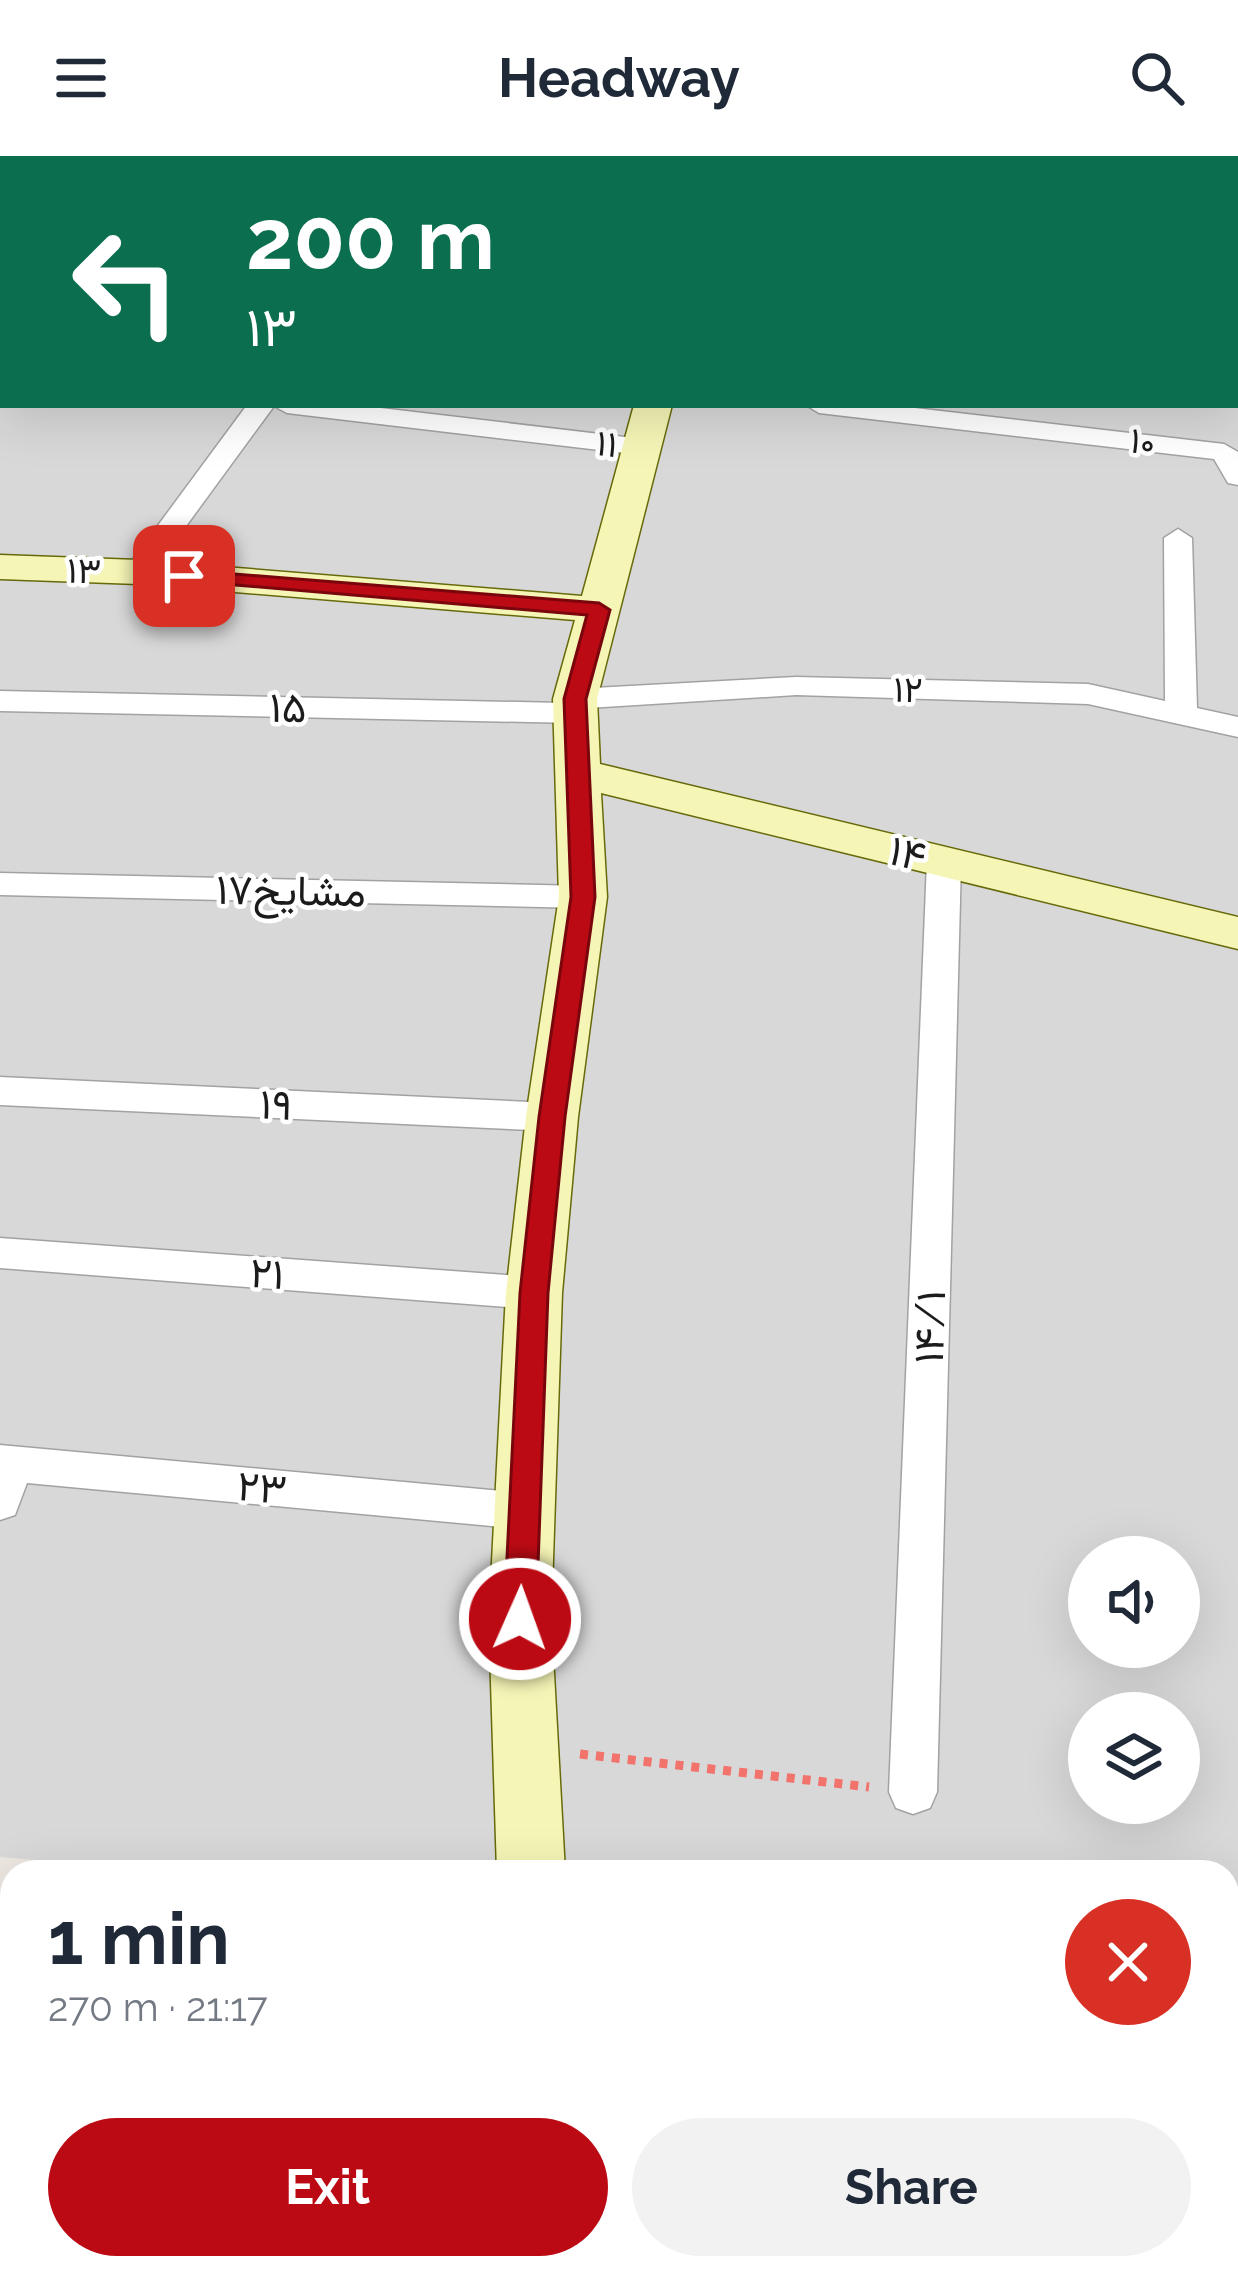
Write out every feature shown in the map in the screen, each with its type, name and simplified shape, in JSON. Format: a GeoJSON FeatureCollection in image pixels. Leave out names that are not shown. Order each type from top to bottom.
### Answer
{"type":"FeatureCollection","features":[{"type":"Feature","properties":{"kind":"street"},"geometry":{"type":"LineString","coordinates":[[138,572],[258,408]]}},
{"type":"Feature","properties":{"kind":"street","name":"۱۱"},"geometry":{"type":"LineString","coordinates":[[338,408],[647,426]]}},
{"type":"Feature","properties":{"kind":"street","name":"۱۰"},"geometry":{"type":"LineString","coordinates":[[845,408],[1224,452],[1238,477]]}},
{"type":"Feature","properties":{"kind":"street"},"geometry":{"type":"LineString","coordinates":[[531,1860],[520,1619],[524,1511],[534,1293],[552,1117],[583,897],[575,706],[647,426]]}},
{"type":"Feature","properties":{"kind":"street"},"geometry":{"type":"LineString","coordinates":[[1178,538],[1181,714]]}},
{"type":"Feature","properties":{"kind":"street","name":"۱۳"},"geometry":{"type":"LineString","coordinates":[[0,567],[138,572],[599,610]]}},
{"type":"Feature","properties":{"kind":"street","name":"۱۲"},"geometry":{"type":"LineString","coordinates":[[575,706],[796,686],[1088,694],[1238,727]]}},
{"type":"Feature","properties":{"kind":"street","name":"۱۵"},"geometry":{"type":"LineString","coordinates":[[0,701],[575,706]]}},
{"type":"Feature","properties":{"kind":"street","name":"۱۴"},"geometry":{"type":"LineString","coordinates":[[578,773],[1238,933]]}},
{"type":"Feature","properties":{"kind":"street","name":"۱۴/۱"},"geometry":{"type":"LineString","coordinates":[[913,1792],[944,862]]}},
{"type":"Feature","properties":{"kind":"street","name":"۱۷مشایخ"},"geometry":{"type":"LineString","coordinates":[[0,884],[583,897]]}},
{"type":"Feature","properties":{"kind":"street","name":"۱۹"},"geometry":{"type":"LineString","coordinates":[[0,1090],[552,1117]]}},
{"type":"Feature","properties":{"kind":"street","name":"۲۱"},"geometry":{"type":"LineString","coordinates":[[0,1252],[534,1293]]}},
{"type":"Feature","properties":{"kind":"street","name":"۲۳"},"geometry":{"type":"LineString","coordinates":[[4,1476],[524,1511]]}},
{"type":"Feature","properties":{"kind":"path"},"geometry":{"type":"LineString","coordinates":[[526,1748],[913,1792]]}},
{"type":"Feature","properties":{"kind":"shaded area"},"geometry":{"type":"Polygon","coordinates":[[[0,408],[1238,408],[1238,1860],[0,1857],[0,408]]]}},
{"type":"Feature","properties":{"kind":"route"},"geometry":{"type":"LineString","coordinates":[[184,576],[599,610],[575,699],[583,897],[552,1117],[534,1293],[520,1619]]}}]}
